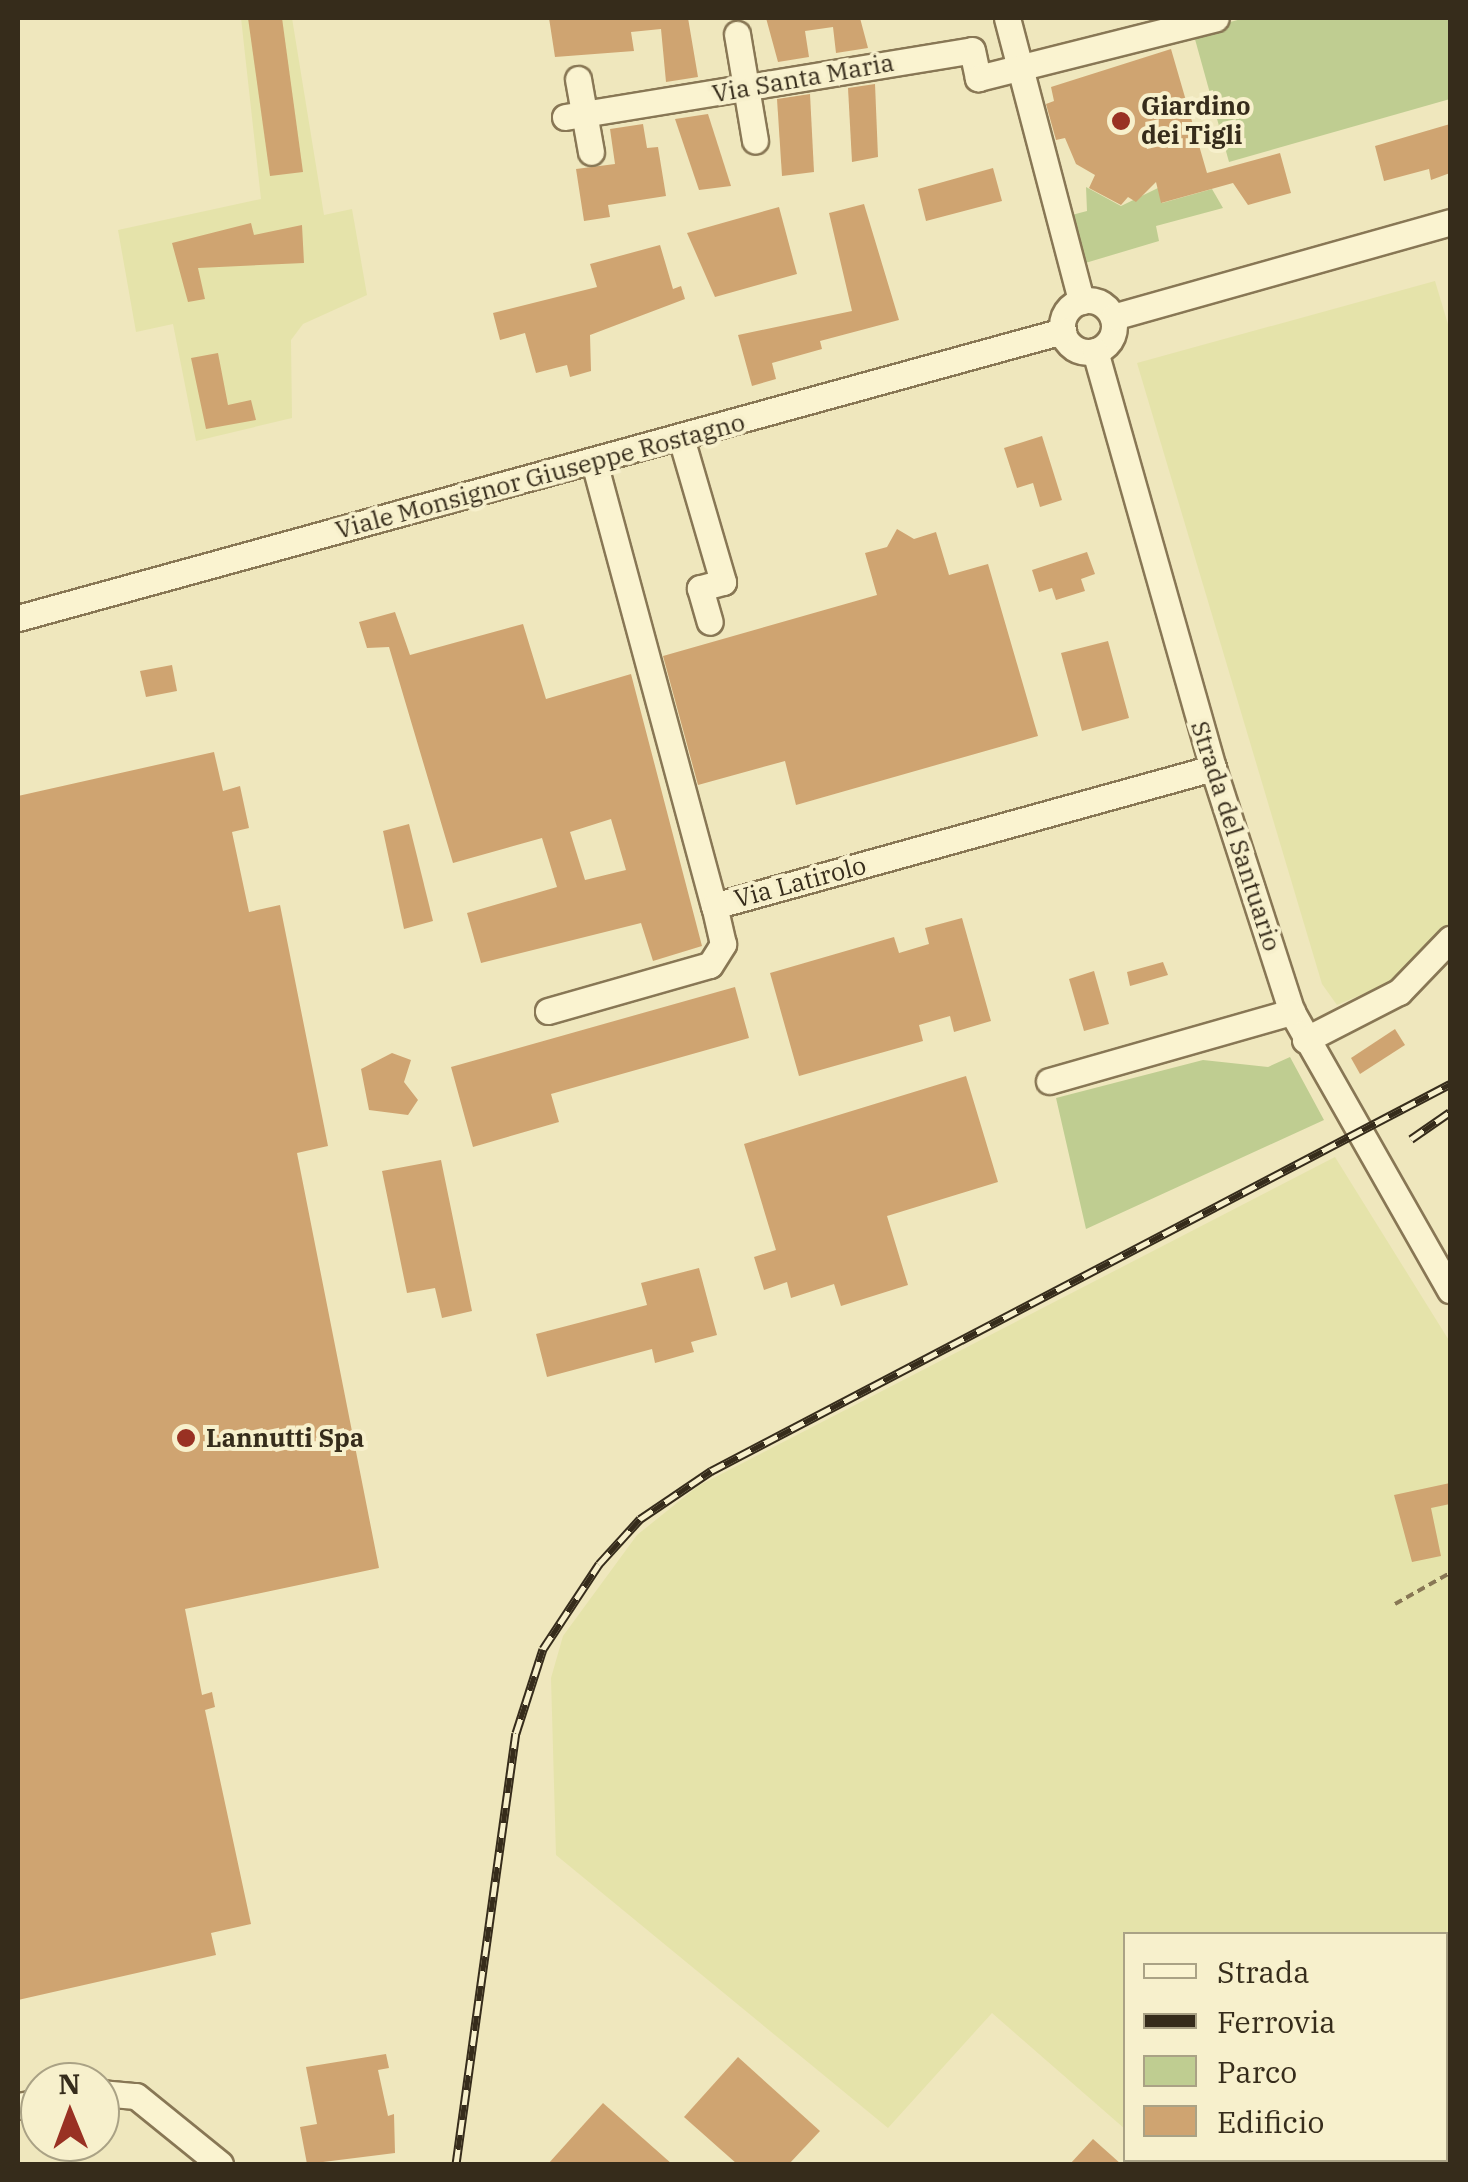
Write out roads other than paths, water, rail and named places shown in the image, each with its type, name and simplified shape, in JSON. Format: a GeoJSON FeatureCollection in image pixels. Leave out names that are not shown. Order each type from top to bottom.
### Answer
{"type":"FeatureCollection","features":[{"type":"Feature","properties":{"kind":"street"},"geometry":{"type":"LineString","coordinates":[[1007,18],[1081,301]]}},
{"type":"Feature","properties":{"kind":"street"},"geometry":{"type":"LineString","coordinates":[[1019,70],[1216,18]]}},
{"type":"Feature","properties":{"kind":"street"},"geometry":{"type":"LineString","coordinates":[[737,34],[755,140]]}},
{"type":"Feature","properties":{"kind":"street","name":"Via Santa Maria"},"geometry":{"type":"LineString","coordinates":[[575,116],[972,50],[978,78],[1019,70]]}},
{"type":"Feature","properties":{"kind":"street"},"geometry":{"type":"LineString","coordinates":[[578,79],[575,116],[591,152]]}},
{"type":"Feature","properties":{"kind":"street"},"geometry":{"type":"LineString","coordinates":[[1112,317],[1450,222]]}},
{"type":"Feature","properties":{"kind":"street"},"geometry":{"type":"LineString","coordinates":[[1081,301],[1103,304],[1112,317],[1113,334],[1095,351],[1071,346],[1062,331],[1064,316],[1081,301]]}},
{"type":"Feature","properties":{"kind":"street","name":"Viale Monsignor Giuseppe Rostagno"},"geometry":{"type":"LineString","coordinates":[[18,618],[1062,331]]}},
{"type":"Feature","properties":{"kind":"street","name":"Strada del Santuario"},"geometry":{"type":"LineString","coordinates":[[1095,351],[1212,768],[1292,1012],[1304,1040],[1450,1290]]}},
{"type":"Feature","properties":{"kind":"street"},"geometry":{"type":"LineString","coordinates":[[681,438],[723,582],[700,588],[710,622]]}},
{"type":"Feature","properties":{"kind":"street","name":"Via Latirolo"},"geometry":{"type":"LineString","coordinates":[[594,462],[714,906],[1212,768]]}},
{"type":"Feature","properties":{"kind":"street"},"geometry":{"type":"LineString","coordinates":[[548,1011],[710,965],[724,944],[714,906]]}},
{"type":"Feature","properties":{"kind":"street"},"geometry":{"type":"LineString","coordinates":[[1304,1040],[1399,992],[1450,939]]}},
{"type":"Feature","properties":{"kind":"street"},"geometry":{"type":"LineString","coordinates":[[1048,1081],[1292,1012]]}},
{"type":"Feature","properties":{"kind":"street"},"geometry":{"type":"LineString","coordinates":[[120,2094],[136,2096],[220,2164]]}},
{"type":"Feature","properties":{"kind":"railway"},"geometry":{"type":"LineString","coordinates":[[456,2164],[516,1733],[543,1649],[599,1564],[640,1519],[711,1471],[1450,1084]]}},
{"type":"Feature","properties":{"kind":"railway"},"geometry":{"type":"LineString","coordinates":[[1411,1139],[1450,1112]]}},
{"type":"Feature","properties":{"kind":"place","name":"Giardino dei Tigli"},"geometry":{"type":"Point","coordinates":[1121,121]}},
{"type":"Feature","properties":{"kind":"place","name":"Lannutti Spa"},"geometry":{"type":"Point","coordinates":[186,1438]}}]}
